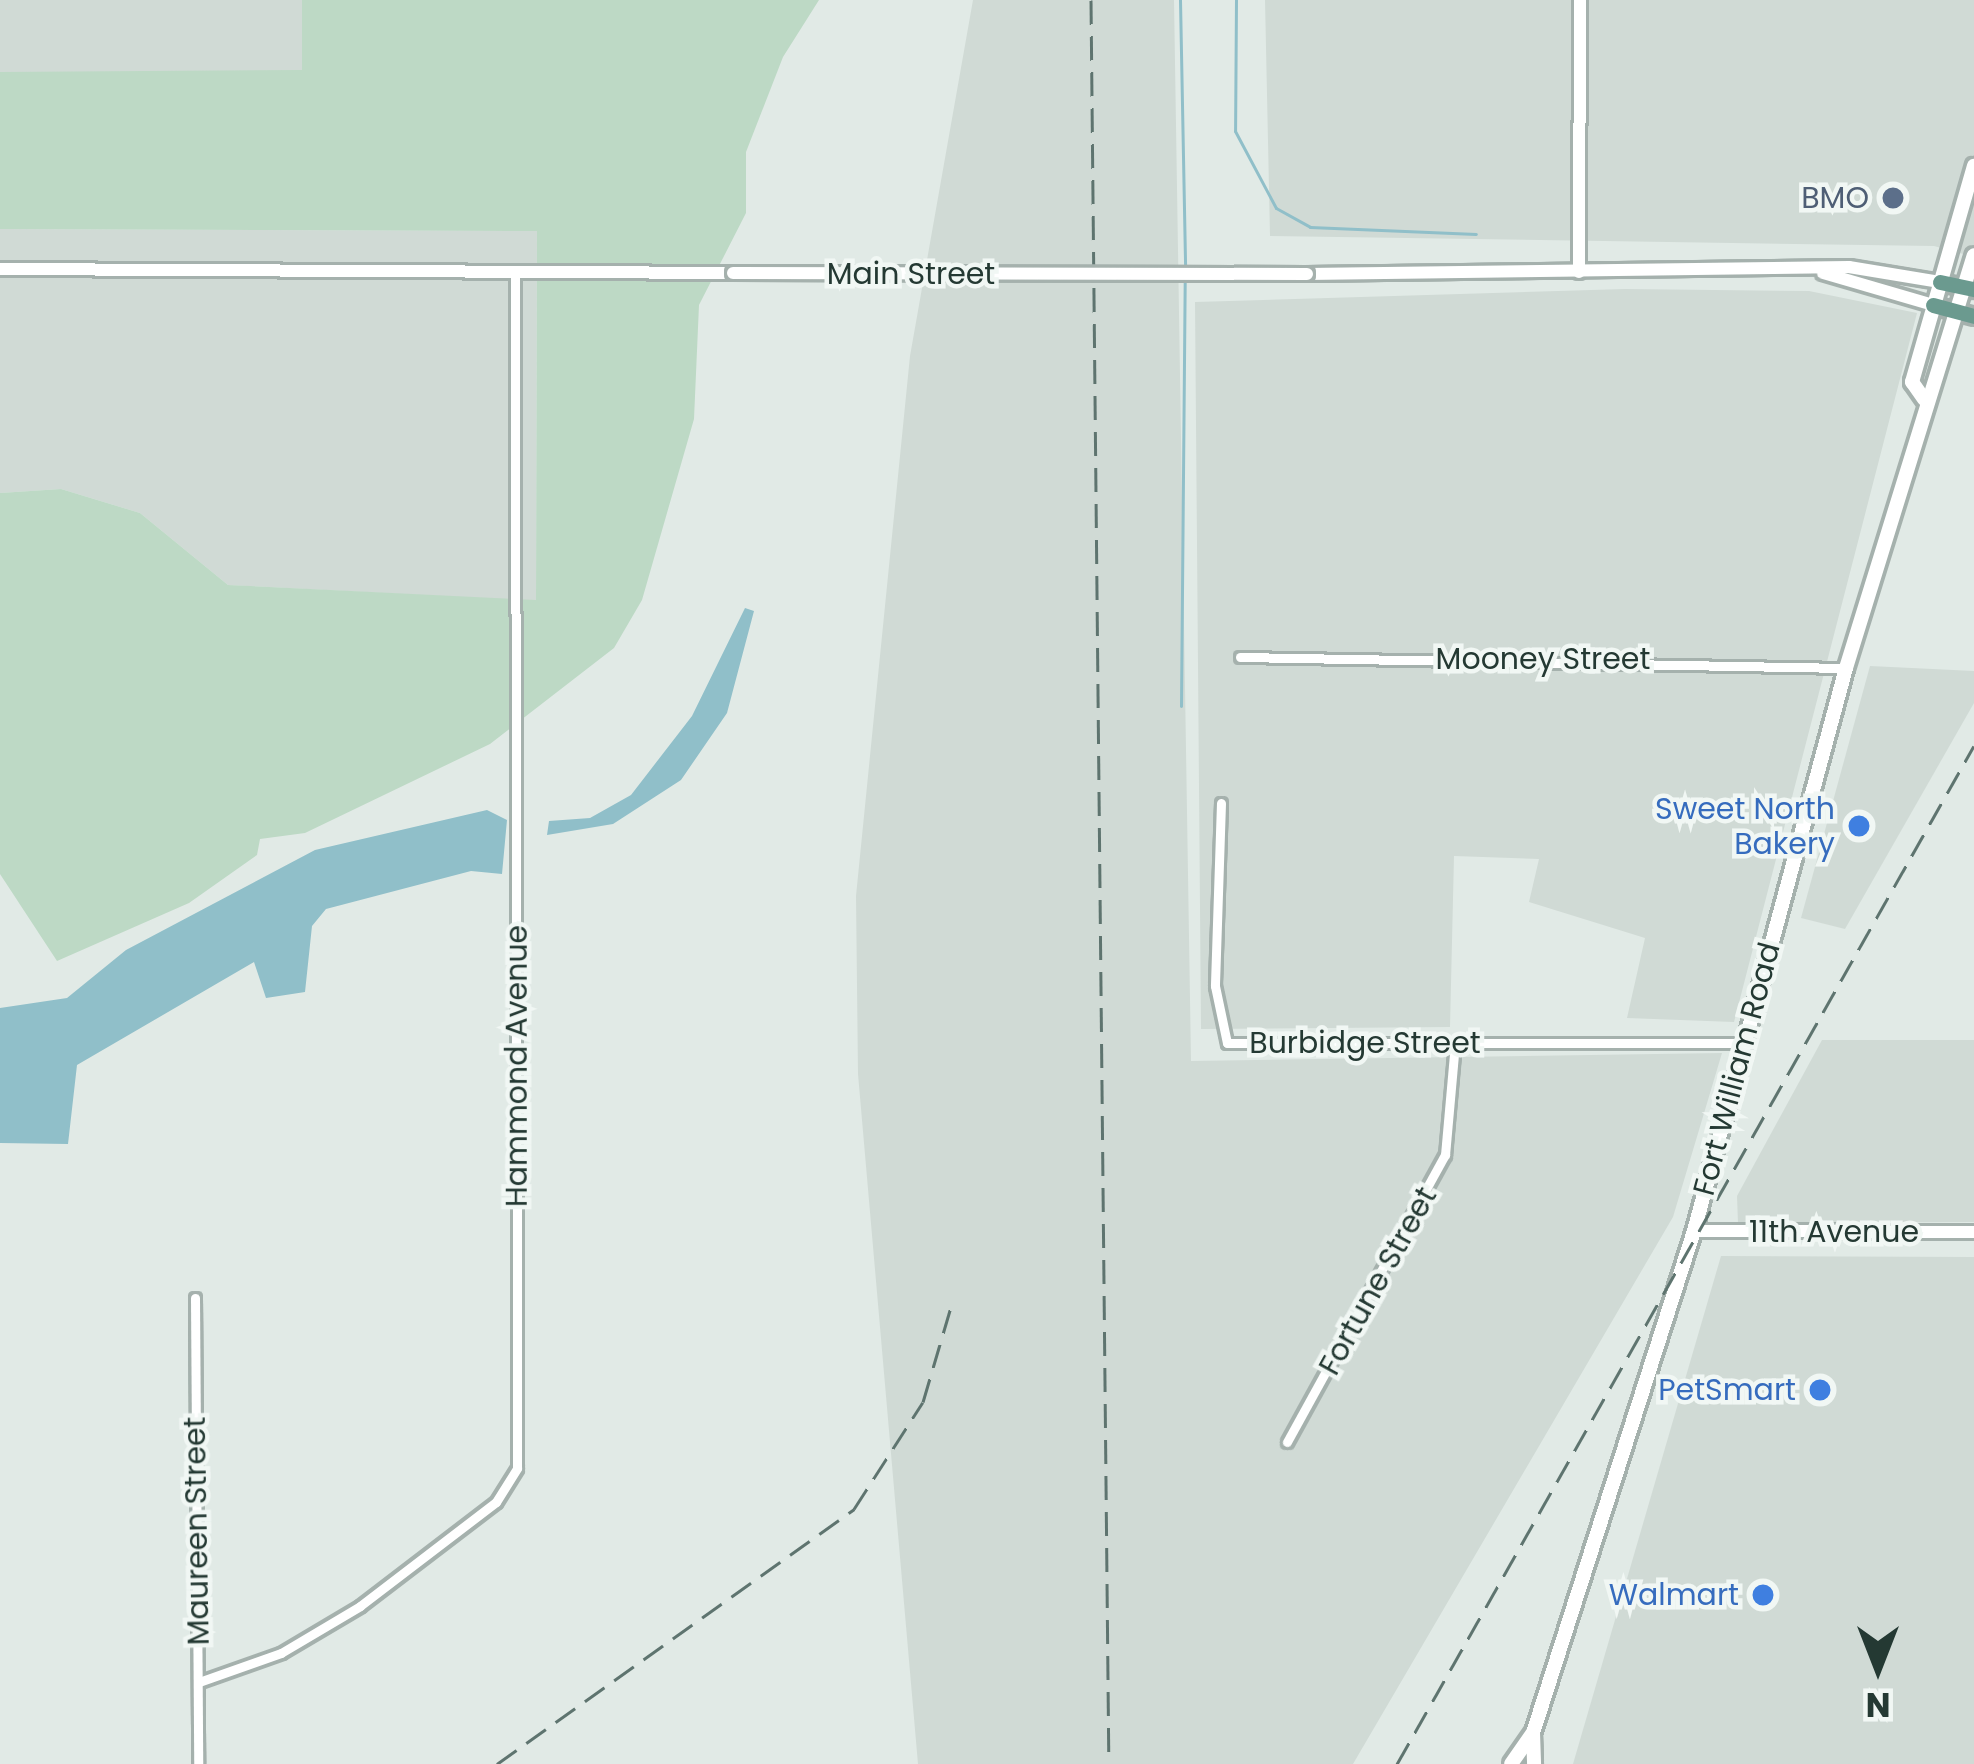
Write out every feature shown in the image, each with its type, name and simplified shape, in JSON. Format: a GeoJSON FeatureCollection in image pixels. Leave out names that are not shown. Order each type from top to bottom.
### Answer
{"type":"FeatureCollection","features":[{"type":"Feature","properties":{"kind":"main road","name":"Fort William Road"},"geometry":{"type":"LineString","coordinates":[[1924,399],[1912,382],[1974,166]]}},
{"type":"Feature","properties":{"kind":"main road","name":"Fort William Road"},"geometry":{"type":"LineString","coordinates":[[1511,1764],[1532,1733],[1694,1232],[1846,668],[1924,399],[1966,314],[1974,255]]}},
{"type":"Feature","properties":{"kind":"main road"},"geometry":{"type":"LineString","coordinates":[[1940,282],[1970,288]]}},
{"type":"Feature","properties":{"kind":"main road"},"geometry":{"type":"LineString","coordinates":[[1934,305],[1966,314]]}},
{"type":"Feature","properties":{"kind":"main road","name":"Fort William Road"},"geometry":{"type":"LineString","coordinates":[[1532,1733],[1534,1764]]}},
{"type":"Feature","properties":{"kind":"street"},"geometry":{"type":"LineString","coordinates":[[1580,0],[1580,272]]}},
{"type":"Feature","properties":{"kind":"street","name":"Main Street"},"geometry":{"type":"LineString","coordinates":[[0,269],[1822,272],[1940,282]]}},
{"type":"Feature","properties":{"kind":"street","name":"Main Street"},"geometry":{"type":"LineString","coordinates":[[1822,272],[1934,305]]}},
{"type":"Feature","properties":{"kind":"street","name":"Hammond Avenue"},"geometry":{"type":"LineString","coordinates":[[199,1682],[281,1653],[360,1606],[496,1502],[518,1468],[515,273]]}},
{"type":"Feature","properties":{"kind":"street","name":"Mooney Street"},"geometry":{"type":"LineString","coordinates":[[1240,658],[1846,668]]}},
{"type":"Feature","properties":{"kind":"street","name":"Burbidge Street"},"geometry":{"type":"LineString","coordinates":[[1221,803],[1215,986],[1227,1043],[1743,1043]]}},
{"type":"Feature","properties":{"kind":"street","name":"Fortune Street"},"geometry":{"type":"LineString","coordinates":[[1287,1442],[1445,1155],[1455,1042]]}},
{"type":"Feature","properties":{"kind":"street","name":"11th Avenue"},"geometry":{"type":"LineString","coordinates":[[1694,1232],[1974,1232]]}},
{"type":"Feature","properties":{"kind":"street","name":"Maureen Street"},"geometry":{"type":"LineString","coordinates":[[194,1298],[198,1764]]}},
{"type":"Feature","properties":{"kind":"shaded area"},"geometry":{"type":"Polygon","coordinates":[[[0,0],[302,0],[302,72],[0,72],[0,0]]]}},
{"type":"Feature","properties":{"kind":"shaded area"},"geometry":{"type":"Polygon","coordinates":[[[973,0],[1174,0],[1191,1061],[1722,1053],[1673,1217],[1353,1764],[918,1764],[858,1074],[856,896],[910,356],[973,0]]]}},
{"type":"Feature","properties":{"kind":"shaded area"},"geometry":{"type":"Polygon","coordinates":[[[1265,0],[1974,0],[1974,257],[1934,246],[1270,236],[1265,0]]]}},
{"type":"Feature","properties":{"kind":"shaded area"},"geometry":{"type":"Polygon","coordinates":[[[0,229],[537,231],[536,601],[228,585],[140,513],[61,489],[0,493],[0,229]]]}},
{"type":"Feature","properties":{"kind":"shaded area"},"geometry":{"type":"Polygon","coordinates":[[[1625,289],[1809,291],[1917,313],[1734,1022],[1627,1018],[1645,938],[1529,902],[1539,859],[1454,856],[1450,1027],[1201,1029],[1195,302],[1625,289]]]}},
{"type":"Feature","properties":{"kind":"shaded area"},"geometry":{"type":"Polygon","coordinates":[[[1870,666],[1974,671],[1974,703],[1845,929],[1801,918],[1870,666]]]}},
{"type":"Feature","properties":{"kind":"shaded area"},"geometry":{"type":"Polygon","coordinates":[[[1822,1040],[1974,1040],[1974,1222],[1738,1223],[1737,1196],[1822,1040]]]}},
{"type":"Feature","properties":{"kind":"shaded area"},"geometry":{"type":"Polygon","coordinates":[[[1721,1256],[1974,1257],[1974,1764],[1573,1764],[1721,1256]]]}},
{"type":"Feature","properties":{"kind":"green space"},"geometry":{"type":"Polygon","coordinates":[[[302,0],[819,0],[783,57],[746,152],[746,213],[699,305],[694,419],[642,600],[614,648],[490,744],[305,833],[260,839],[257,855],[189,903],[57,961],[0,874],[0,493],[61,489],[140,513],[228,585],[536,600],[537,231],[0,229],[0,72],[302,70],[302,0]]]}},
{"type":"Feature","properties":{"kind":"water"},"geometry":{"type":"Polygon","coordinates":[[[745,608],[754,611],[727,713],[681,780],[613,824],[547,835],[549,821],[590,818],[631,795],[692,716],[745,608]]]}},
{"type":"Feature","properties":{"kind":"water"},"geometry":{"type":"Polygon","coordinates":[[[487,810],[507,820],[502,874],[471,871],[326,909],[312,926],[305,992],[266,998],[254,962],[77,1065],[68,1144],[0,1143],[0,1008],[67,998],[126,950],[315,850],[487,810]]]}},
{"type":"Feature","properties":{"kind":"waterway"},"geometry":{"type":"LineString","coordinates":[[1180,0],[1185,266]]}},
{"type":"Feature","properties":{"kind":"waterway"},"geometry":{"type":"LineString","coordinates":[[1236,0],[1235,131],[1276,208],[1310,227],[1476,234]]}},
{"type":"Feature","properties":{"kind":"waterway"},"geometry":{"type":"LineString","coordinates":[[1181,706],[1185,276]]}},
{"type":"Feature","properties":{"kind":"railway"},"geometry":{"type":"LineString","coordinates":[[1091,0],[1109,1764]]}},
{"type":"Feature","properties":{"kind":"railway"},"geometry":{"type":"LineString","coordinates":[[1397,1764],[1974,746]]}},
{"type":"Feature","properties":{"kind":"railway"},"geometry":{"type":"LineString","coordinates":[[497,1764],[854,1509],[923,1402],[951,1307]]}},
{"type":"Feature","properties":{"kind":"place","name":"BMO"},"geometry":{"type":"Point","coordinates":[1893,198]}},
{"type":"Feature","properties":{"kind":"place","name":"Sweet North Bakery"},"geometry":{"type":"Point","coordinates":[1859,826]}},
{"type":"Feature","properties":{"kind":"place","name":"PetSmart"},"geometry":{"type":"Point","coordinates":[1820,1390]}},
{"type":"Feature","properties":{"kind":"place","name":"Walmart"},"geometry":{"type":"Point","coordinates":[1763,1595]}}]}
